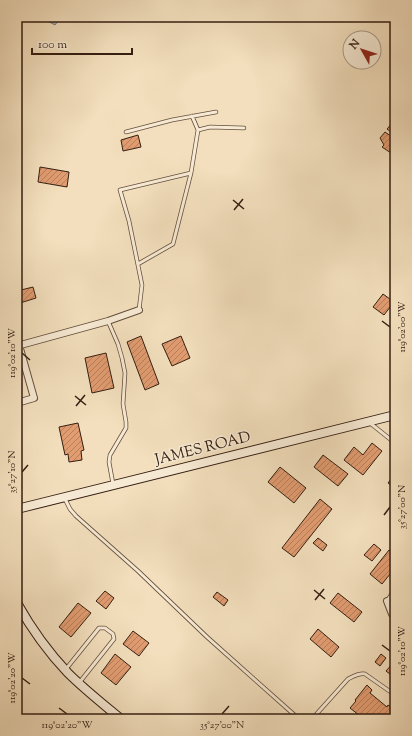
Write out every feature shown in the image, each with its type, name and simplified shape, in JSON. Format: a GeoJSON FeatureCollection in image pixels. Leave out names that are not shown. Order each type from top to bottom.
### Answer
{"type":"FeatureCollection","features":[{"type":"Feature","properties":{"kind":"main road","name":"JAMES ROAD"},"geometry":{"type":"LineString","coordinates":[[17,509],[395,416]]}},
{"type":"Feature","properties":{"kind":"main road"},"geometry":{"type":"LineString","coordinates":[[17,603],[28,623],[53,657],[79,683],[121,719]]}},
{"type":"Feature","properties":{"kind":"street"},"geometry":{"type":"LineString","coordinates":[[17,403],[34,398],[18,346],[108,322],[139,310]]}},
{"type":"Feature","properties":{"kind":"street"},"geometry":{"type":"LineString","coordinates":[[387,602],[392,614],[395,616]]}},
{"type":"Feature","properties":{"kind":"lane"},"geometry":{"type":"LineString","coordinates":[[126,132],[172,120],[216,112]]}},
{"type":"Feature","properties":{"kind":"lane"},"geometry":{"type":"LineString","coordinates":[[138,264],[173,244],[191,173],[198,130],[192,116]]}},
{"type":"Feature","properties":{"kind":"lane"},"geometry":{"type":"LineString","coordinates":[[198,130],[210,127],[244,128]]}},
{"type":"Feature","properties":{"kind":"lane"},"geometry":{"type":"LineString","coordinates":[[139,310],[142,285],[129,221],[120,190],[191,173]]}},
{"type":"Feature","properties":{"kind":"lane"},"geometry":{"type":"LineString","coordinates":[[108,322],[122,358],[124,373],[123,404],[126,422],[126,428],[110,455],[109,462],[114,485]]}},
{"type":"Feature","properties":{"kind":"lane"},"geometry":{"type":"LineString","coordinates":[[369,422],[395,443]]}},
{"type":"Feature","properties":{"kind":"lane"},"geometry":{"type":"LineString","coordinates":[[64,498],[76,516],[138,571],[207,637],[299,719]]}},
{"type":"Feature","properties":{"kind":"lane"},"geometry":{"type":"LineString","coordinates":[[387,602],[395,590]]}},
{"type":"Feature","properties":{"kind":"lane"},"geometry":{"type":"LineString","coordinates":[[65,670],[99,628],[105,628],[113,634],[114,639],[79,683]]}},
{"type":"Feature","properties":{"kind":"lane"},"geometry":{"type":"LineString","coordinates":[[312,719],[348,679],[354,675],[365,674],[395,695]]}},
{"type":"Feature","properties":{"kind":"water"},"geometry":{"type":"Polygon","coordinates":[[[42,17],[61,17],[55,25],[42,17]]]}},
{"type":"Feature","properties":{"kind":"building"},"geometry":{"type":"Polygon","coordinates":[[[395,120],[395,135],[387,129],[395,120]]]}},
{"type":"Feature","properties":{"kind":"building"},"geometry":{"type":"Polygon","coordinates":[[[385,132],[395,139],[395,148],[391,153],[382,147],[384,145],[380,138],[385,132]]]}},
{"type":"Feature","properties":{"kind":"building"},"geometry":{"type":"Polygon","coordinates":[[[138,135],[141,147],[123,151],[121,140],[138,135]]]}},
{"type":"Feature","properties":{"kind":"building"},"geometry":{"type":"Polygon","coordinates":[[[40,167],[69,172],[67,187],[38,182],[40,167]]]}},
{"type":"Feature","properties":{"kind":"building"},"geometry":{"type":"Polygon","coordinates":[[[33,287],[36,298],[17,304],[17,291],[33,287]]]}},
{"type":"Feature","properties":{"kind":"building"},"geometry":{"type":"Polygon","coordinates":[[[383,294],[394,302],[384,315],[373,307],[383,294]]]}},
{"type":"Feature","properties":{"kind":"building"},"geometry":{"type":"Polygon","coordinates":[[[141,336],[159,384],[145,390],[127,342],[141,336]]]}},
{"type":"Feature","properties":{"kind":"building"},"geometry":{"type":"Polygon","coordinates":[[[181,336],[190,358],[172,366],[162,344],[181,336]]]}},
{"type":"Feature","properties":{"kind":"building"},"geometry":{"type":"Polygon","coordinates":[[[106,353],[114,388],[92,393],[85,358],[106,353]]]}},
{"type":"Feature","properties":{"kind":"building"},"geometry":{"type":"Polygon","coordinates":[[[78,423],[84,450],[81,451],[82,460],[69,462],[68,454],[65,455],[59,427],[78,423]]]}},
{"type":"Feature","properties":{"kind":"building"},"geometry":{"type":"Polygon","coordinates":[[[372,443],[382,451],[363,475],[344,460],[354,447],[363,455],[372,443]]]}},
{"type":"Feature","properties":{"kind":"building"},"geometry":{"type":"Polygon","coordinates":[[[323,455],[348,474],[338,486],[314,467],[323,455]]]}},
{"type":"Feature","properties":{"kind":"building"},"geometry":{"type":"Polygon","coordinates":[[[280,467],[306,488],[294,503],[268,482],[280,467]]]}},
{"type":"Feature","properties":{"kind":"building"},"geometry":{"type":"Polygon","coordinates":[[[395,474],[395,488],[388,483],[395,474]]]}},
{"type":"Feature","properties":{"kind":"building"},"geometry":{"type":"Polygon","coordinates":[[[320,499],[332,509],[294,557],[282,548],[320,499]]]}},
{"type":"Feature","properties":{"kind":"building"},"geometry":{"type":"Polygon","coordinates":[[[318,538],[327,545],[323,551],[313,543],[318,538]]]}},
{"type":"Feature","properties":{"kind":"building"},"geometry":{"type":"Polygon","coordinates":[[[374,544],[381,550],[372,561],[364,555],[374,544]]]}},
{"type":"Feature","properties":{"kind":"building"},"geometry":{"type":"Polygon","coordinates":[[[389,550],[395,555],[395,568],[382,584],[370,574],[389,550]]]}},
{"type":"Feature","properties":{"kind":"building"},"geometry":{"type":"Polygon","coordinates":[[[105,591],[114,598],[106,609],[96,601],[105,591]]]}},
{"type":"Feature","properties":{"kind":"building"},"geometry":{"type":"Polygon","coordinates":[[[217,592],[228,600],[224,606],[213,597],[217,592]]]}},
{"type":"Feature","properties":{"kind":"building"},"geometry":{"type":"Polygon","coordinates":[[[338,593],[362,612],[354,622],[330,603],[338,593]]]}},
{"type":"Feature","properties":{"kind":"building"},"geometry":{"type":"Polygon","coordinates":[[[78,603],[91,613],[71,637],[59,627],[78,603]]]}},
{"type":"Feature","properties":{"kind":"building"},"geometry":{"type":"Polygon","coordinates":[[[318,629],[339,647],[331,657],[310,639],[318,629]]]}},
{"type":"Feature","properties":{"kind":"building"},"geometry":{"type":"Polygon","coordinates":[[[133,631],[149,643],[139,656],[123,644],[133,631]]]}},
{"type":"Feature","properties":{"kind":"building"},"geometry":{"type":"Polygon","coordinates":[[[115,654],[131,667],[116,685],[101,673],[115,654]]]}},
{"type":"Feature","properties":{"kind":"building"},"geometry":{"type":"Polygon","coordinates":[[[381,654],[386,658],[380,666],[375,662],[381,654]]]}},
{"type":"Feature","properties":{"kind":"building"},"geometry":{"type":"Polygon","coordinates":[[[395,662],[395,678],[386,671],[395,662]]]}},
{"type":"Feature","properties":{"kind":"building"},"geometry":{"type":"Polygon","coordinates":[[[367,685],[372,690],[370,693],[387,707],[388,705],[395,710],[395,713],[389,719],[364,719],[350,708],[367,685]]]}}]}
